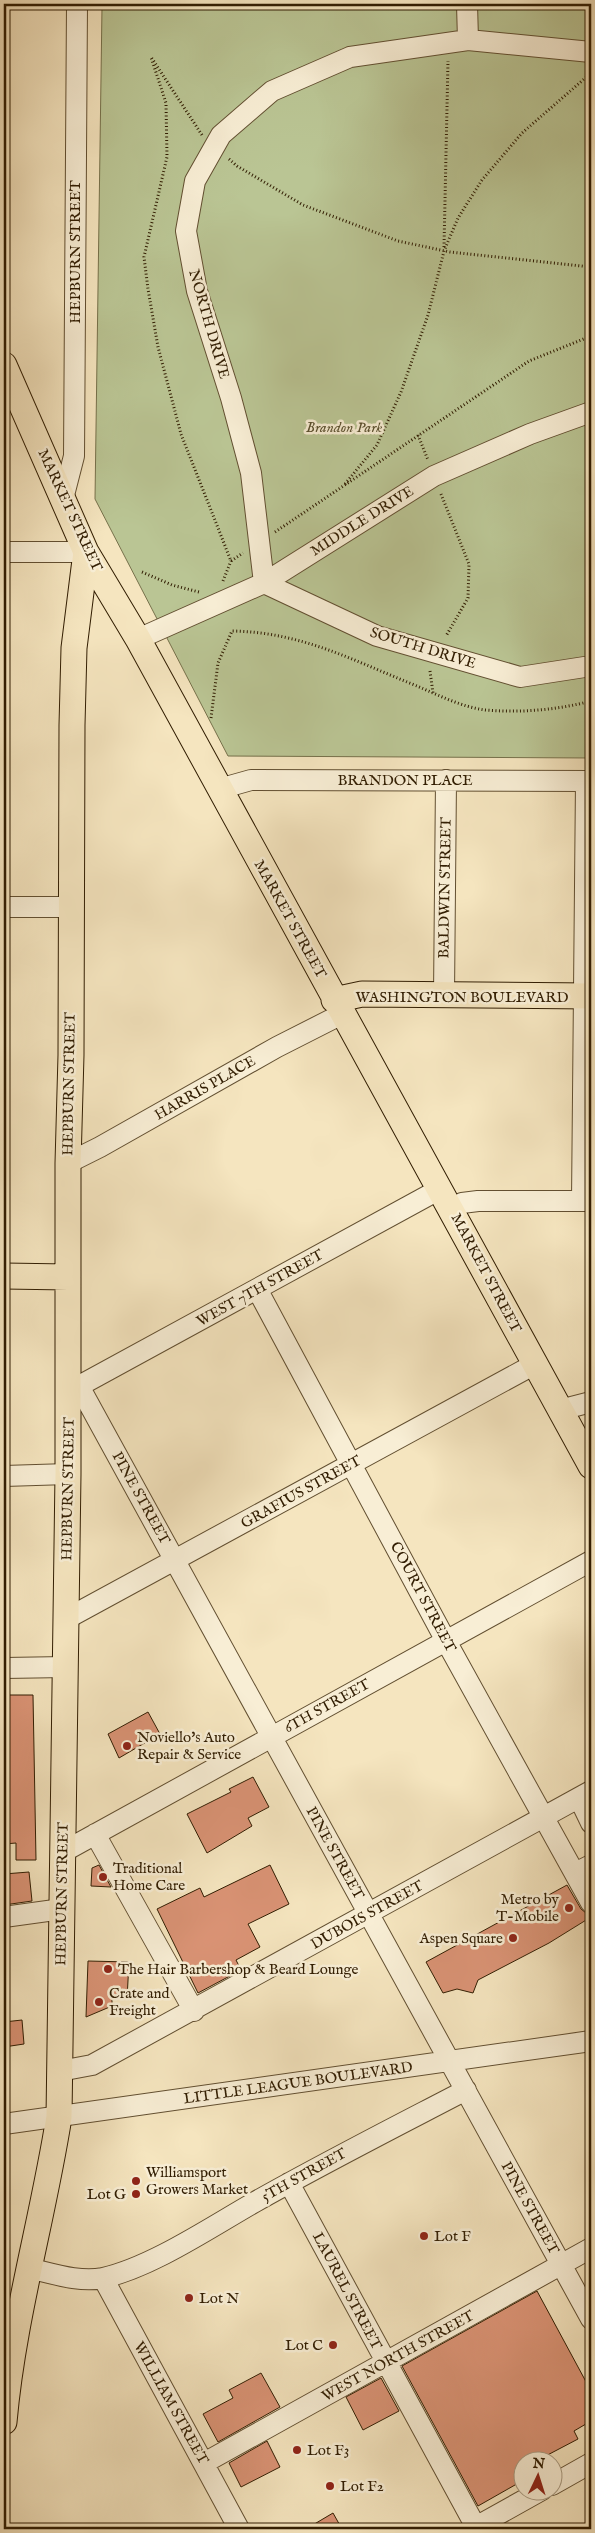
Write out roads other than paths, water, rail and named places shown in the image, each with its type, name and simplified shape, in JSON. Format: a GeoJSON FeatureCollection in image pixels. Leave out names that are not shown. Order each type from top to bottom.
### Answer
{"type":"FeatureCollection","features":[{"type":"Feature","properties":{"kind":"main road","name":"MARKET STREET"},"geometry":{"type":"LineString","coordinates":[[4,365],[11,400],[63,500],[86,552],[138,639],[591,1466]]}},
{"type":"Feature","properties":{"kind":"main road","name":"HEPBURN STREET"},"geometry":{"type":"LineString","coordinates":[[4,2422],[15,2337],[28,2268],[49,2184],[59,2117],[68,1474],[74,1386],[68,1277],[68,1163],[71,1056],[70,907],[74,648],[86,552]]}},
{"type":"Feature","properties":{"kind":"main road","name":"WASHINGTON BOULEVARD"},"geometry":{"type":"LineString","coordinates":[[338,1007],[362,994],[588,996]]}},
{"type":"Feature","properties":{"kind":"main road"},"geometry":{"type":"LineString","coordinates":[[4,1276],[68,1277]]}},
{"type":"Feature","properties":{"kind":"street","name":"HEPBURN STREET"},"geometry":{"type":"LineString","coordinates":[[63,500],[74,456],[77,4]]}},
{"type":"Feature","properties":{"kind":"street"},"geometry":{"type":"LineString","coordinates":[[467,4],[468,40]]}},
{"type":"Feature","properties":{"kind":"street","name":"NORTH DRIVE"},"geometry":{"type":"LineString","coordinates":[[264,583],[251,473],[231,398],[197,291],[186,231],[195,181],[221,135],[272,92],[350,57],[468,40],[591,52]]}},
{"type":"Feature","properties":{"kind":"street","name":"MIDDLE DRIVE"},"geometry":{"type":"LineString","coordinates":[[138,639],[264,583],[434,476],[530,434],[591,412]]}},
{"type":"Feature","properties":{"kind":"street"},"geometry":{"type":"LineString","coordinates":[[4,552],[86,552]]}},
{"type":"Feature","properties":{"kind":"street","name":"SOUTH DRIVE"},"geometry":{"type":"LineString","coordinates":[[264,583],[376,636],[520,677],[591,666]]}},
{"type":"Feature","properties":{"kind":"street","name":"BRANDON PLACE"},"geometry":{"type":"LineString","coordinates":[[219,789],[251,780],[589,781]]}},
{"type":"Feature","properties":{"kind":"street","name":"BALDWIN STREET"},"geometry":{"type":"LineString","coordinates":[[444,995],[446,780]]}},
{"type":"Feature","properties":{"kind":"street"},"geometry":{"type":"LineString","coordinates":[[587,1201],[589,781]]}},
{"type":"Feature","properties":{"kind":"street"},"geometry":{"type":"LineString","coordinates":[[4,907],[70,907]]}},
{"type":"Feature","properties":{"kind":"street","name":"HARRIS PLACE"},"geometry":{"type":"LineString","coordinates":[[68,1163],[100,1147],[277,1047],[338,1007]]}},
{"type":"Feature","properties":{"kind":"street","name":"WEST 7TH STREET"},"geometry":{"type":"LineString","coordinates":[[74,1386],[258,1289],[446,1199],[462,1203],[478,1201],[587,1201]]}},
{"type":"Feature","properties":{"kind":"street","name":"COURT STREET"},"geometry":{"type":"LineString","coordinates":[[258,1289],[446,1641],[545,1817],[583,1869],[591,1904]]}},
{"type":"Feature","properties":{"kind":"street","name":"GRAFIUS STREET"},"geometry":{"type":"LineString","coordinates":[[66,1619],[535,1364]]}},
{"type":"Feature","properties":{"kind":"street","name":"PINE STREET"},"geometry":{"type":"LineString","coordinates":[[74,1386],[175,1560],[562,2265],[584,2288],[591,2320]]}},
{"type":"Feature","properties":{"kind":"street"},"geometry":{"type":"LineString","coordinates":[[560,1410],[591,1402]]}},
{"type":"Feature","properties":{"kind":"street"},"geometry":{"type":"LineString","coordinates":[[4,1476],[68,1474]]}},
{"type":"Feature","properties":{"kind":"street","name":"6TH STREET"},"geometry":{"type":"LineString","coordinates":[[63,1852],[591,1561]]}},
{"type":"Feature","properties":{"kind":"street"},"geometry":{"type":"LineString","coordinates":[[4,1668],[66,1667]]}},
{"type":"Feature","properties":{"kind":"street"},"geometry":{"type":"LineString","coordinates":[[585,1795],[591,1823]]}},
{"type":"Feature","properties":{"kind":"street","name":"DUBOIS STREET"},"geometry":{"type":"LineString","coordinates":[[60,2071],[92,2065],[194,2011],[585,1795]]}},
{"type":"Feature","properties":{"kind":"street"},"geometry":{"type":"LineString","coordinates":[[95,1834],[194,2011]]}},
{"type":"Feature","properties":{"kind":"street"},"geometry":{"type":"LineString","coordinates":[[4,1917],[62,1909]]}},
{"type":"Feature","properties":{"kind":"street","name":"LITTLE LEAGUE BOULEVARD"},"geometry":{"type":"LineString","coordinates":[[4,2124],[591,2042]]}},
{"type":"Feature","properties":{"kind":"street","name":"5TH STREET"},"geometry":{"type":"LineString","coordinates":[[28,2268],[66,2276],[103,2278],[134,2267],[175,2247],[289,2183],[466,2090]]}},
{"type":"Feature","properties":{"kind":"street","name":"LAUREL STREET"},"geometry":{"type":"LineString","coordinates":[[289,2183],[475,2529]]}},
{"type":"Feature","properties":{"kind":"street","name":"WEST NORTH STREET"},"geometry":{"type":"LineString","coordinates":[[204,2463],[591,2248]]}},
{"type":"Feature","properties":{"kind":"street","name":"WILLIAM STREET"},"geometry":{"type":"LineString","coordinates":[[103,2278],[239,2529]]}},
{"type":"Feature","properties":{"kind":"street"},"geometry":{"type":"LineString","coordinates":[[562,2479],[591,2463]]}},
{"type":"Feature","properties":{"kind":"street"},"geometry":{"type":"LineString","coordinates":[[475,2529],[525,2500]]}},
{"type":"Feature","properties":{"kind":"place","name":"Noviello's Auto Repair & Service"},"geometry":{"type":"Point","coordinates":[127,1746]}},
{"type":"Feature","properties":{"kind":"place","name":"Traditional Home Care"},"geometry":{"type":"Point","coordinates":[103,1877]}},
{"type":"Feature","properties":{"kind":"place","name":"Metro by T-Mobile"},"geometry":{"type":"Point","coordinates":[569,1908]}},
{"type":"Feature","properties":{"kind":"place","name":"Aspen Square"},"geometry":{"type":"Point","coordinates":[513,1938]}},
{"type":"Feature","properties":{"kind":"place","name":"The Hair Barbershop & Beard Lounge"},"geometry":{"type":"Point","coordinates":[108,1969]}},
{"type":"Feature","properties":{"kind":"place","name":"Crate and Freight"},"geometry":{"type":"Point","coordinates":[99,2002]}},
{"type":"Feature","properties":{"kind":"place","name":"Williamsport Growers Market"},"geometry":{"type":"Point","coordinates":[136,2181]}},
{"type":"Feature","properties":{"kind":"place","name":"Lot G"},"geometry":{"type":"Point","coordinates":[136,2194]}},
{"type":"Feature","properties":{"kind":"place","name":"Lot F"},"geometry":{"type":"Point","coordinates":[424,2236]}},
{"type":"Feature","properties":{"kind":"place","name":"Lot N"},"geometry":{"type":"Point","coordinates":[189,2298]}},
{"type":"Feature","properties":{"kind":"place","name":"Lot C"},"geometry":{"type":"Point","coordinates":[333,2345]}},
{"type":"Feature","properties":{"kind":"place","name":"Lot F3"},"geometry":{"type":"Point","coordinates":[297,2450]}},
{"type":"Feature","properties":{"kind":"place","name":"Lot F2"},"geometry":{"type":"Point","coordinates":[330,2486]}},
{"type":"Feature","properties":{"kind":"park label","name":"Brandon Park"},"geometry":{"type":"Point","coordinates":[344,427]}}]}
